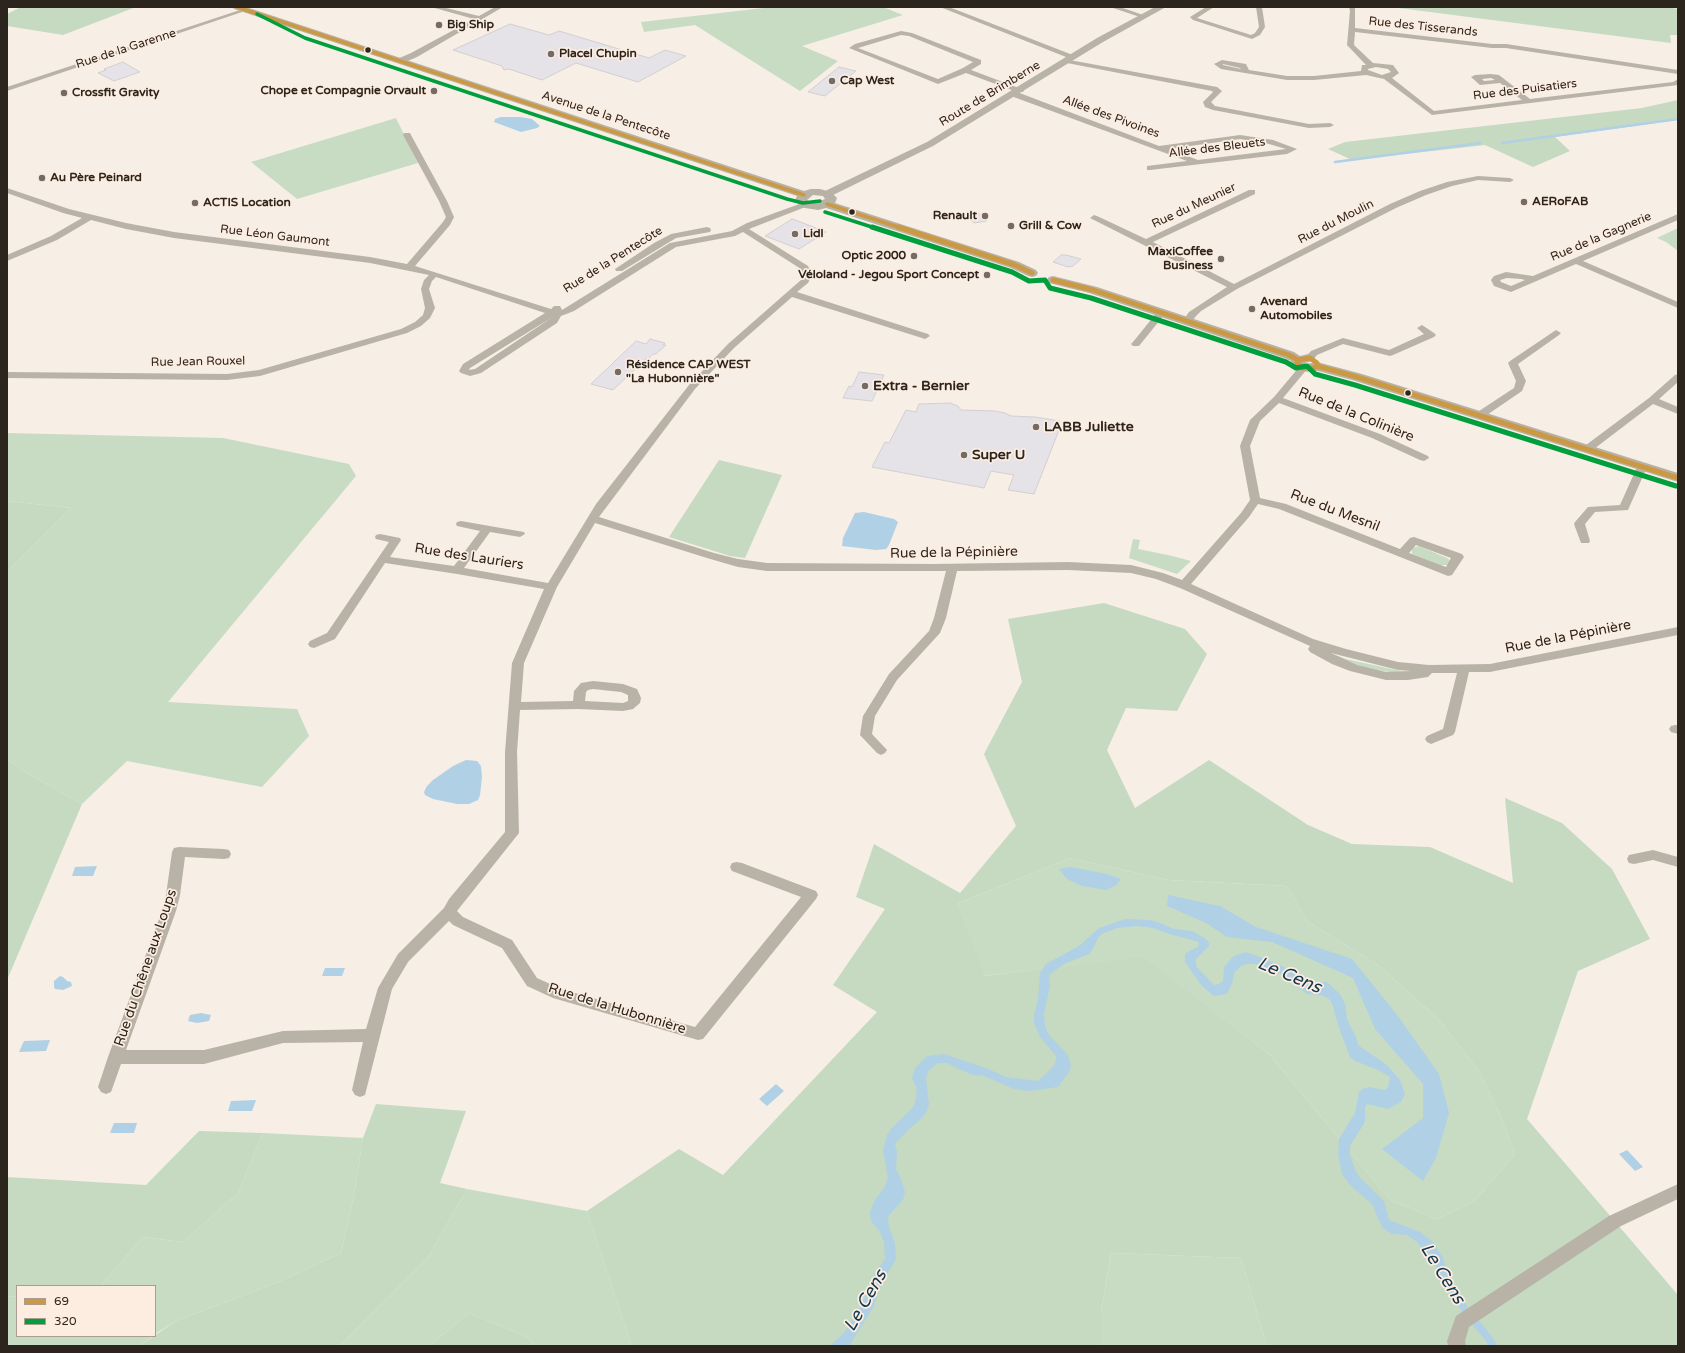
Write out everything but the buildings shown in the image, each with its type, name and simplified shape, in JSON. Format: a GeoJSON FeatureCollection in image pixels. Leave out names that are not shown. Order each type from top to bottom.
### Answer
{"type":"FeatureCollection","features":[{"type":"Feature","properties":{"kind":"main road"},"geometry":{"type":"LineString","coordinates":[[261,7],[308,30]]}},
{"type":"Feature","properties":{"kind":"main road"},"geometry":{"type":"LineString","coordinates":[[245,8],[308,30]]}},
{"type":"Feature","properties":{"kind":"main road","name":"Avenue de la Pentecôte"},"geometry":{"type":"LineString","coordinates":[[308,30],[804,200],[814,206],[827,199],[1014,265],[1032,273],[1030,278],[1037,283],[1044,284],[1053,280],[1092,290],[1161,313]]}},
{"type":"Feature","properties":{"kind":"main road"},"geometry":{"type":"LineString","coordinates":[[1161,313],[1307,363],[1480,415],[1586,450],[1678,478]]}},
{"type":"Feature","properties":{"kind":"street"},"geometry":{"type":"LineString","coordinates":[[434,7],[480,18]]}},
{"type":"Feature","properties":{"kind":"street"},"geometry":{"type":"LineString","coordinates":[[400,61],[414,55],[500,7]]}},
{"type":"Feature","properties":{"kind":"street"},"geometry":{"type":"LineString","coordinates":[[943,7],[1071,59],[1214,88],[1218,91],[1207,102],[1208,105],[1213,108],[1309,126],[1330,125]]}},
{"type":"Feature","properties":{"kind":"street"},"geometry":{"type":"LineString","coordinates":[[1113,7],[1143,16]]}},
{"type":"Feature","properties":{"kind":"street","name":"Route de Brimberne"},"geometry":{"type":"LineString","coordinates":[[827,199],[930,144],[1143,16],[1162,7]]}},
{"type":"Feature","properties":{"kind":"street"},"geometry":{"type":"LineString","coordinates":[[1211,7],[1193,17],[1195,19],[1252,37],[1258,34],[1262,27],[1259,7]]}},
{"type":"Feature","properties":{"kind":"street"},"geometry":{"type":"LineString","coordinates":[[1352,7],[1350,45],[1372,65]]}},
{"type":"Feature","properties":{"kind":"street","name":"Rue de la Garenne"},"geometry":{"type":"LineString","coordinates":[[7,89],[245,8]]}},
{"type":"Feature","properties":{"kind":"street","name":"Rue des Tisserands"},"geometry":{"type":"LineString","coordinates":[[1351,30],[1492,46],[1507,50],[1568,56],[1678,72]]}},
{"type":"Feature","properties":{"kind":"street"},"geometry":{"type":"LineString","coordinates":[[901,33],[910,34],[978,62],[966,70],[938,82],[853,48],[857,45],[901,33]]}},
{"type":"Feature","properties":{"kind":"street"},"geometry":{"type":"LineString","coordinates":[[1246,71],[1287,78],[1314,78],[1366,73],[1373,76],[1386,77],[1395,73],[1393,69],[1386,66],[1372,65],[1363,69],[1366,73]]}},
{"type":"Feature","properties":{"kind":"street","name":"Allée des Pivoines"},"geometry":{"type":"LineString","coordinates":[[966,70],[1017,92],[1199,163]]}},
{"type":"Feature","properties":{"kind":"street","name":"Rue des Puisatiers"},"geometry":{"type":"LineString","coordinates":[[1386,77],[1432,113],[1675,84],[1678,79],[1678,72]]}},
{"type":"Feature","properties":{"kind":"street"},"geometry":{"type":"LineString","coordinates":[[1501,81],[1528,101]]}},
{"type":"Feature","properties":{"kind":"street"},"geometry":{"type":"LineString","coordinates":[[407,135],[443,201],[450,217],[447,223],[408,267]]}},
{"type":"Feature","properties":{"kind":"street","name":"Allée des Bleuets"},"geometry":{"type":"LineString","coordinates":[[1150,168],[1287,152],[1293,149],[1288,146],[1245,137],[1160,148]]}},
{"type":"Feature","properties":{"kind":"street","name":"Rue du Moulin"},"geometry":{"type":"LineString","coordinates":[[1187,322],[1192,314],[1198,309],[1234,287],[1393,206],[1423,193],[1450,184],[1478,178],[1510,180]]}},
{"type":"Feature","properties":{"kind":"street","name":"Rue Léon Gaumont"},"geometry":{"type":"LineString","coordinates":[[7,190],[44,204],[89,217],[174,235],[370,260],[408,267],[435,274],[539,308],[558,311]]}},
{"type":"Feature","properties":{"kind":"street","name":"Rue du Meunier"},"geometry":{"type":"LineString","coordinates":[[1146,242],[1252,192]]}},
{"type":"Feature","properties":{"kind":"street","name":"Rue de la Pentecôte"},"geometry":{"type":"LineString","coordinates":[[558,311],[554,321],[478,371],[470,373],[464,371],[466,366],[558,311],[658,244],[674,236],[699,236],[744,229],[804,200]]}},
{"type":"Feature","properties":{"kind":"street"},"geometry":{"type":"LineString","coordinates":[[7,258],[54,238],[89,217]]}},
{"type":"Feature","properties":{"kind":"street","name":"Rue de la Gagnerie"},"geometry":{"type":"LineString","coordinates":[[1534,279],[1678,217]]}},
{"type":"Feature","properties":{"kind":"street","name":"Rue du Meunier"},"geometry":{"type":"LineString","coordinates":[[1094,218],[1146,242],[1234,287]]}},
{"type":"Feature","properties":{"kind":"street"},"geometry":{"type":"LineString","coordinates":[[360,1090],[372,1035],[385,988],[404,958],[449,912],[454,903],[512,833],[511,752],[518,663],[551,587],[592,518],[692,387],[731,346],[805,281],[808,275],[805,268],[744,229]]}},
{"type":"Feature","properties":{"kind":"street"},"geometry":{"type":"LineString","coordinates":[[1576,261],[1678,305]]}},
{"type":"Feature","properties":{"kind":"street","name":"Rue Jean Rouxel"},"geometry":{"type":"LineString","coordinates":[[7,375],[227,377],[260,373],[404,331],[418,324],[427,316],[430,308],[425,288],[428,280],[435,274]]}},
{"type":"Feature","properties":{"kind":"street"},"geometry":{"type":"LineString","coordinates":[[790,293],[926,336]]}},
{"type":"Feature","properties":{"kind":"street"},"geometry":{"type":"LineString","coordinates":[[1136,344],[1161,313]]}},
{"type":"Feature","properties":{"kind":"street"},"geometry":{"type":"LineString","coordinates":[[1184,586],[1245,515],[1255,500],[1245,446],[1255,420],[1277,399],[1314,353],[1336,342],[1343,341],[1390,353],[1431,335],[1422,328]]}},
{"type":"Feature","properties":{"kind":"street"},"geometry":{"type":"LineString","coordinates":[[1480,415],[1519,389],[1521,381],[1513,363],[1556,333]]}},
{"type":"Feature","properties":{"kind":"street"},"geometry":{"type":"LineString","coordinates":[[1586,450],[1652,400],[1678,377]]}},
{"type":"Feature","properties":{"kind":"street","name":"Rue de la Colinière"},"geometry":{"type":"LineString","coordinates":[[1277,399],[1376,436],[1424,458]]}},
{"type":"Feature","properties":{"kind":"street"},"geometry":{"type":"LineString","coordinates":[[1652,400],[1678,411]]}},
{"type":"Feature","properties":{"kind":"street"},"geometry":{"type":"LineString","coordinates":[[1585,541],[1579,524],[1592,509],[1624,508],[1642,467]]}},
{"type":"Feature","properties":{"kind":"street","name":"Rue du Mesnil"},"geometry":{"type":"LineString","coordinates":[[1255,500],[1282,506],[1402,554]]}},
{"type":"Feature","properties":{"kind":"street","name":"Rue de la Pépinière"},"geometry":{"type":"LineString","coordinates":[[592,518],[711,556],[738,563],[804,568],[1098,566],[1131,569],[1159,576],[1184,586],[1309,642],[1314,649],[1336,661],[1354,668],[1386,676],[1424,674],[1429,669],[1490,668],[1678,631]]}},
{"type":"Feature","properties":{"kind":"street"},"geometry":{"type":"LineString","coordinates":[[461,524],[520,534]]}},
{"type":"Feature","properties":{"kind":"street"},"geometry":{"type":"LineString","coordinates":[[457,570],[487,529]]}},
{"type":"Feature","properties":{"kind":"street","name":"Rue des Lauriers"},"geometry":{"type":"LineString","coordinates":[[314,644],[331,636],[396,540],[380,536]]}},
{"type":"Feature","properties":{"kind":"street","name":"Rue des Lauriers"},"geometry":{"type":"LineString","coordinates":[[382,559],[457,570],[551,587]]}},
{"type":"Feature","properties":{"kind":"street"},"geometry":{"type":"LineString","coordinates":[[881,750],[866,735],[868,716],[893,677],[934,633],[940,618],[952,568]]}},
{"type":"Feature","properties":{"kind":"street"},"geometry":{"type":"LineString","coordinates":[[1431,739],[1449,732],[1464,669]]}},
{"type":"Feature","properties":{"kind":"street"},"geometry":{"type":"LineString","coordinates":[[514,706],[578,705]]}},
{"type":"Feature","properties":{"kind":"street","name":"Rue du Chêne aux Loups"},"geometry":{"type":"LineString","coordinates":[[106,1087],[173,895],[179,852],[224,854]]}},
{"type":"Feature","properties":{"kind":"street"},"geometry":{"type":"LineString","coordinates":[[1634,859],[1653,855],[1678,862]]}},
{"type":"Feature","properties":{"kind":"street","name":"Rue de la Hubonnière"},"geometry":{"type":"LineString","coordinates":[[449,912],[458,921],[507,944],[532,982],[558,994],[698,1034],[810,895],[737,867]]}},
{"type":"Feature","properties":{"kind":"street","name":"Rue du Chêne aux Loups"},"geometry":{"type":"LineString","coordinates":[[116,1057],[204,1057],[283,1037],[372,1035]]}},
{"type":"Feature","properties":{"kind":"street"},"geometry":{"type":"LineString","coordinates":[[1457,1346],[1456,1341],[1462,1322],[1615,1221],[1678,1191]]}},
{"type":"Feature","properties":{"kind":"green space"},"geometry":{"type":"Polygon","coordinates":[[[21,7],[136,7],[63,35],[7,26],[7,14],[21,7]]]}},
{"type":"Feature","properties":{"kind":"green space"},"geometry":{"type":"Polygon","coordinates":[[[763,7],[883,7],[903,15],[802,46],[838,61],[800,91],[695,25],[644,32],[641,22],[764,8],[763,7]]]}},
{"type":"Feature","properties":{"kind":"green space"},"geometry":{"type":"Polygon","coordinates":[[[1391,7],[1667,7],[1678,9],[1678,35],[1670,35],[1671,43],[1391,7]]]}},
{"type":"Feature","properties":{"kind":"green space"},"geometry":{"type":"Polygon","coordinates":[[[1678,100],[1678,120],[1555,137],[1570,151],[1533,167],[1485,145],[1352,160],[1328,149],[1345,142],[1642,108],[1678,100]]]}},
{"type":"Feature","properties":{"kind":"green space"},"geometry":{"type":"Polygon","coordinates":[[[396,118],[418,163],[297,199],[251,162],[396,118]]]}},
{"type":"Feature","properties":{"kind":"green space"},"geometry":{"type":"Polygon","coordinates":[[[1678,228],[1678,251],[1666,242],[1657,238],[1678,228]]]}},
{"type":"Feature","properties":{"kind":"green space"},"geometry":{"type":"Polygon","coordinates":[[[7,433],[223,438],[349,464],[356,476],[168,702],[297,709],[309,736],[262,787],[127,761],[82,804],[25,772],[7,759],[7,572],[71,508],[7,501],[7,433]]]}},
{"type":"Feature","properties":{"kind":"green space"},"geometry":{"type":"Polygon","coordinates":[[[719,460],[782,475],[745,558],[730,556],[669,537],[719,460]]]}},
{"type":"Feature","properties":{"kind":"green space"},"geometry":{"type":"Polygon","coordinates":[[[7,501],[71,508],[7,572],[7,501]]]}},
{"type":"Feature","properties":{"kind":"green space"},"geometry":{"type":"Polygon","coordinates":[[[1133,539],[1140,540],[1138,549],[1191,561],[1177,574],[1129,558],[1133,539]]]}},
{"type":"Feature","properties":{"kind":"green space"},"geometry":{"type":"Polygon","coordinates":[[[1419,546],[1451,561],[1448,565],[1440,565],[1412,554],[1412,548],[1419,546]]]}},
{"type":"Feature","properties":{"kind":"green space"},"geometry":{"type":"Polygon","coordinates":[[[1104,603],[1185,629],[1207,654],[1177,711],[1126,708],[1107,750],[1135,808],[1209,760],[1308,825],[1352,844],[1430,847],[1513,883],[1505,798],[1562,823],[1612,869],[1650,939],[1578,971],[1527,1119],[1678,1295],[1678,1346],[1267,1346],[1241,1258],[1111,1253],[1101,1311],[1101,1346],[632,1346],[587,1211],[679,1149],[723,1175],[877,1012],[833,985],[885,909],[856,897],[874,844],[960,893],[1016,826],[984,754],[1022,682],[1008,619],[1104,603]],[[1070,858],[958,903],[984,976],[1143,957],[1269,1054],[1390,1200],[1437,1219],[1474,1201],[1515,1155],[1500,1114],[1479,1071],[1439,1020],[1381,967],[1307,921],[1287,886],[1169,880],[1070,858]]]}},
{"type":"Feature","properties":{"kind":"green space"},"geometry":{"type":"Polygon","coordinates":[[[1327,652],[1346,659],[1410,673],[1394,673],[1361,667],[1347,663],[1327,652]]]}},
{"type":"Feature","properties":{"kind":"green space"},"geometry":{"type":"Polygon","coordinates":[[[7,759],[25,772],[82,804],[7,980],[7,759]]]}},
{"type":"Feature","properties":{"kind":"green space"},"geometry":{"type":"Polygon","coordinates":[[[1070,858],[1169,880],[1287,886],[1307,921],[1381,967],[1439,1020],[1479,1071],[1500,1114],[1515,1155],[1474,1201],[1437,1219],[1390,1200],[1269,1054],[1143,958],[983,976],[958,903],[1070,858]]]}},
{"type":"Feature","properties":{"kind":"green space"},"geometry":{"type":"Polygon","coordinates":[[[376,1104],[466,1111],[440,1183],[467,1189],[428,1257],[340,1346],[139,1346],[152,1337],[156,1337],[156,1335],[176,1321],[276,1283],[341,1253],[353,1201],[363,1138],[376,1104]]]}},
{"type":"Feature","properties":{"kind":"green space"},"geometry":{"type":"Polygon","coordinates":[[[199,1131],[263,1133],[238,1193],[183,1242],[143,1237],[101,1285],[16,1285],[16,1296],[7,1297],[7,1177],[146,1185],[199,1131]]]}},
{"type":"Feature","properties":{"kind":"green space"},"geometry":{"type":"Polygon","coordinates":[[[263,1133],[363,1138],[353,1201],[341,1253],[276,1283],[176,1321],[156,1333],[156,1285],[101,1285],[143,1237],[183,1242],[238,1193],[263,1133]]]}},
{"type":"Feature","properties":{"kind":"green space"},"geometry":{"type":"Polygon","coordinates":[[[467,1189],[587,1211],[632,1346],[535,1346],[527,1337],[469,1313],[429,1346],[340,1346],[428,1257],[467,1189]]]}},
{"type":"Feature","properties":{"kind":"green space"},"geometry":{"type":"Polygon","coordinates":[[[1111,1253],[1241,1258],[1267,1346],[1101,1346],[1101,1311],[1111,1253]]]}},
{"type":"Feature","properties":{"kind":"green space"},"geometry":{"type":"Polygon","coordinates":[[[16,1296],[16,1337],[152,1337],[139,1346],[7,1346],[7,1297],[16,1296]]]}},
{"type":"Feature","properties":{"kind":"green space"},"geometry":{"type":"Polygon","coordinates":[[[469,1313],[527,1337],[535,1346],[429,1346],[469,1313]]]}},
{"type":"Feature","properties":{"kind":"water"},"geometry":{"type":"Polygon","coordinates":[[[501,117],[520,117],[532,119],[540,126],[521,132],[494,122],[495,119],[501,117]]]}},
{"type":"Feature","properties":{"kind":"water"},"geometry":{"type":"Polygon","coordinates":[[[864,512],[894,519],[898,522],[886,549],[876,550],[842,546],[843,538],[855,513],[864,512]]]}},
{"type":"Feature","properties":{"kind":"water"},"geometry":{"type":"Polygon","coordinates":[[[466,760],[477,761],[481,766],[482,777],[478,800],[469,804],[457,804],[433,799],[425,795],[424,792],[427,786],[433,780],[453,766],[466,760]]]}},
{"type":"Feature","properties":{"kind":"water"},"geometry":{"type":"Polygon","coordinates":[[[97,866],[93,876],[72,876],[75,867],[97,866]]]}},
{"type":"Feature","properties":{"kind":"water"},"geometry":{"type":"Polygon","coordinates":[[[1071,867],[1107,874],[1121,879],[1116,885],[1106,890],[1082,886],[1067,879],[1059,869],[1071,867]]]}},
{"type":"Feature","properties":{"kind":"water"},"geometry":{"type":"Polygon","coordinates":[[[1168,895],[1220,906],[1256,927],[1352,959],[1398,1016],[1439,1074],[1449,1113],[1436,1158],[1423,1181],[1382,1149],[1423,1118],[1423,1084],[1375,1029],[1353,978],[1272,942],[1227,937],[1206,923],[1167,906],[1168,895]]]}},
{"type":"Feature","properties":{"kind":"water","name":"Le Cens"},"geometry":{"type":"Polygon","coordinates":[[[1125,919],[1150,920],[1174,929],[1192,931],[1206,939],[1209,946],[1196,959],[1196,966],[1214,985],[1223,981],[1224,967],[1228,962],[1234,956],[1246,952],[1284,967],[1307,983],[1327,982],[1340,994],[1345,1004],[1347,1019],[1356,1037],[1358,1045],[1387,1065],[1400,1080],[1405,1094],[1401,1102],[1388,1109],[1367,1104],[1365,1107],[1365,1122],[1350,1146],[1350,1155],[1356,1172],[1360,1178],[1384,1201],[1389,1220],[1420,1232],[1434,1243],[1442,1256],[1451,1279],[1467,1306],[1494,1339],[1497,1346],[1488,1346],[1486,1341],[1468,1320],[1442,1281],[1433,1260],[1417,1242],[1407,1235],[1392,1234],[1385,1230],[1381,1225],[1372,1204],[1350,1185],[1342,1174],[1338,1154],[1339,1139],[1355,1113],[1359,1092],[1362,1089],[1369,1087],[1385,1090],[1388,1087],[1390,1077],[1378,1070],[1355,1061],[1350,1057],[1339,1028],[1332,1003],[1329,999],[1321,995],[1307,994],[1286,977],[1256,964],[1246,964],[1241,966],[1234,973],[1232,984],[1227,994],[1214,996],[1202,986],[1185,962],[1185,954],[1198,947],[1199,942],[1153,928],[1138,926],[1117,928],[1102,934],[1089,954],[1064,964],[1049,975],[1050,986],[1044,1014],[1045,1026],[1049,1035],[1068,1055],[1071,1066],[1069,1072],[1058,1087],[1029,1091],[1014,1089],[984,1076],[973,1075],[947,1063],[938,1063],[929,1070],[926,1078],[929,1104],[927,1111],[921,1119],[895,1144],[897,1152],[896,1169],[905,1192],[903,1200],[888,1216],[889,1227],[895,1243],[896,1259],[881,1285],[874,1306],[849,1346],[830,1346],[844,1333],[862,1305],[873,1276],[885,1259],[884,1242],[880,1232],[871,1221],[870,1212],[888,1178],[883,1151],[887,1135],[915,1103],[917,1089],[912,1078],[915,1068],[927,1056],[944,1054],[986,1068],[1006,1077],[1038,1081],[1054,1066],[1056,1060],[1056,1056],[1040,1037],[1034,1023],[1034,1015],[1038,1000],[1040,973],[1046,964],[1079,946],[1099,928],[1125,919]]]}},
{"type":"Feature","properties":{"kind":"water"},"geometry":{"type":"Polygon","coordinates":[[[325,968],[345,968],[342,976],[322,976],[325,968]]]}},
{"type":"Feature","properties":{"kind":"water"},"geometry":{"type":"Polygon","coordinates":[[[60,976],[71,982],[72,986],[63,990],[55,989],[54,981],[60,976]]]}},
{"type":"Feature","properties":{"kind":"water"},"geometry":{"type":"Polygon","coordinates":[[[201,1013],[211,1015],[209,1021],[197,1023],[188,1021],[190,1015],[201,1013]]]}},
{"type":"Feature","properties":{"kind":"water"},"geometry":{"type":"Polygon","coordinates":[[[50,1040],[46,1051],[19,1052],[24,1041],[50,1040]]]}},
{"type":"Feature","properties":{"kind":"water"},"geometry":{"type":"Polygon","coordinates":[[[776,1084],[784,1091],[767,1106],[759,1099],[776,1084]]]}},
{"type":"Feature","properties":{"kind":"water"},"geometry":{"type":"Polygon","coordinates":[[[256,1100],[252,1111],[228,1111],[231,1101],[256,1100]]]}},
{"type":"Feature","properties":{"kind":"water"},"geometry":{"type":"Polygon","coordinates":[[[114,1123],[137,1123],[134,1133],[110,1133],[114,1123]]]}},
{"type":"Feature","properties":{"kind":"water"},"geometry":{"type":"Polygon","coordinates":[[[1627,1150],[1643,1167],[1635,1171],[1619,1154],[1627,1150]]]}},
{"type":"Feature","properties":{"kind":"waterway"},"geometry":{"type":"LineString","coordinates":[[1502,143],[1678,119]]}},
{"type":"Feature","properties":{"kind":"waterway"},"geometry":{"type":"LineString","coordinates":[[1335,162],[1480,143]]}},
{"type":"Feature","properties":{"kind":"transit line","name":"69"},"geometry":{"type":"LineString","coordinates":[[237,7],[804,195]]}},
{"type":"Feature","properties":{"kind":"transit line","name":"320"},"geometry":{"type":"LineString","coordinates":[[257,14],[305,38],[787,199],[803,203],[820,201]]}},
{"type":"Feature","properties":{"kind":"transit line","name":"69"},"geometry":{"type":"LineString","coordinates":[[827,204],[1015,265],[1032,273]]}},
{"type":"Feature","properties":{"kind":"transit line","name":"320"},"geometry":{"type":"LineString","coordinates":[[825,212],[1012,272],[1029,281],[1045,280],[1050,288],[1091,298],[1286,362],[1296,368],[1307,366],[1315,374],[1355,385],[1676,486]]}},
{"type":"Feature","properties":{"kind":"transit line","name":"69"},"geometry":{"type":"LineString","coordinates":[[1053,280],[1093,290],[1289,355],[1298,360],[1310,358],[1317,363],[1317,366]]}},
{"type":"Feature","properties":{"kind":"transit line","name":"69"},"geometry":{"type":"LineString","coordinates":[[1298,360],[1297,363],[1303,368],[1313,368],[1317,366],[1357,377],[1678,478]]}},
{"type":"Feature","properties":{"kind":"place","name":"Big Ship"},"geometry":{"type":"Point","coordinates":[439,25]}},
{"type":"Feature","properties":{"kind":"place","name":"Placel Chupin"},"geometry":{"type":"Point","coordinates":[551,54]}},
{"type":"Feature","properties":{"kind":"place","name":"Cap West"},"geometry":{"type":"Point","coordinates":[832,81]}},
{"type":"Feature","properties":{"kind":"place","name":"Chope et Compagnie Orvault"},"geometry":{"type":"Point","coordinates":[434,91]}},
{"type":"Feature","properties":{"kind":"place","name":"Crossfit Gravity"},"geometry":{"type":"Point","coordinates":[64,93]}},
{"type":"Feature","properties":{"kind":"place","name":"Au Père Peinard"},"geometry":{"type":"Point","coordinates":[42,178]}},
{"type":"Feature","properties":{"kind":"place","name":"AERoFAB"},"geometry":{"type":"Point","coordinates":[1524,202]}},
{"type":"Feature","properties":{"kind":"place","name":"ACTIS Location"},"geometry":{"type":"Point","coordinates":[195,203]}},
{"type":"Feature","properties":{"kind":"place","name":"Renault"},"geometry":{"type":"Point","coordinates":[985,216]}},
{"type":"Feature","properties":{"kind":"place","name":"Grill & Cow"},"geometry":{"type":"Point","coordinates":[1011,226]}},
{"type":"Feature","properties":{"kind":"place","name":"Lidl"},"geometry":{"type":"Point","coordinates":[795,234]}},
{"type":"Feature","properties":{"kind":"place","name":"Optic 2000"},"geometry":{"type":"Point","coordinates":[914,256]}},
{"type":"Feature","properties":{"kind":"place","name":"MaxiCoffee Business"},"geometry":{"type":"Point","coordinates":[1221,259]}},
{"type":"Feature","properties":{"kind":"place","name":"Véloland - Jegou Sport Concept"},"geometry":{"type":"Point","coordinates":[987,275]}},
{"type":"Feature","properties":{"kind":"place","name":"Avenard Automobiles"},"geometry":{"type":"Point","coordinates":[1252,309]}},
{"type":"Feature","properties":{"kind":"place","name":"Résidence CAP WEST \"La Hubonnière\""},"geometry":{"type":"Point","coordinates":[618,372]}},
{"type":"Feature","properties":{"kind":"place","name":"Extra - Bernier"},"geometry":{"type":"Point","coordinates":[865,386]}},
{"type":"Feature","properties":{"kind":"place","name":"LABB Juliette"},"geometry":{"type":"Point","coordinates":[1036,427]}},
{"type":"Feature","properties":{"kind":"place","name":"Super U"},"geometry":{"type":"Point","coordinates":[964,455]}}]}
